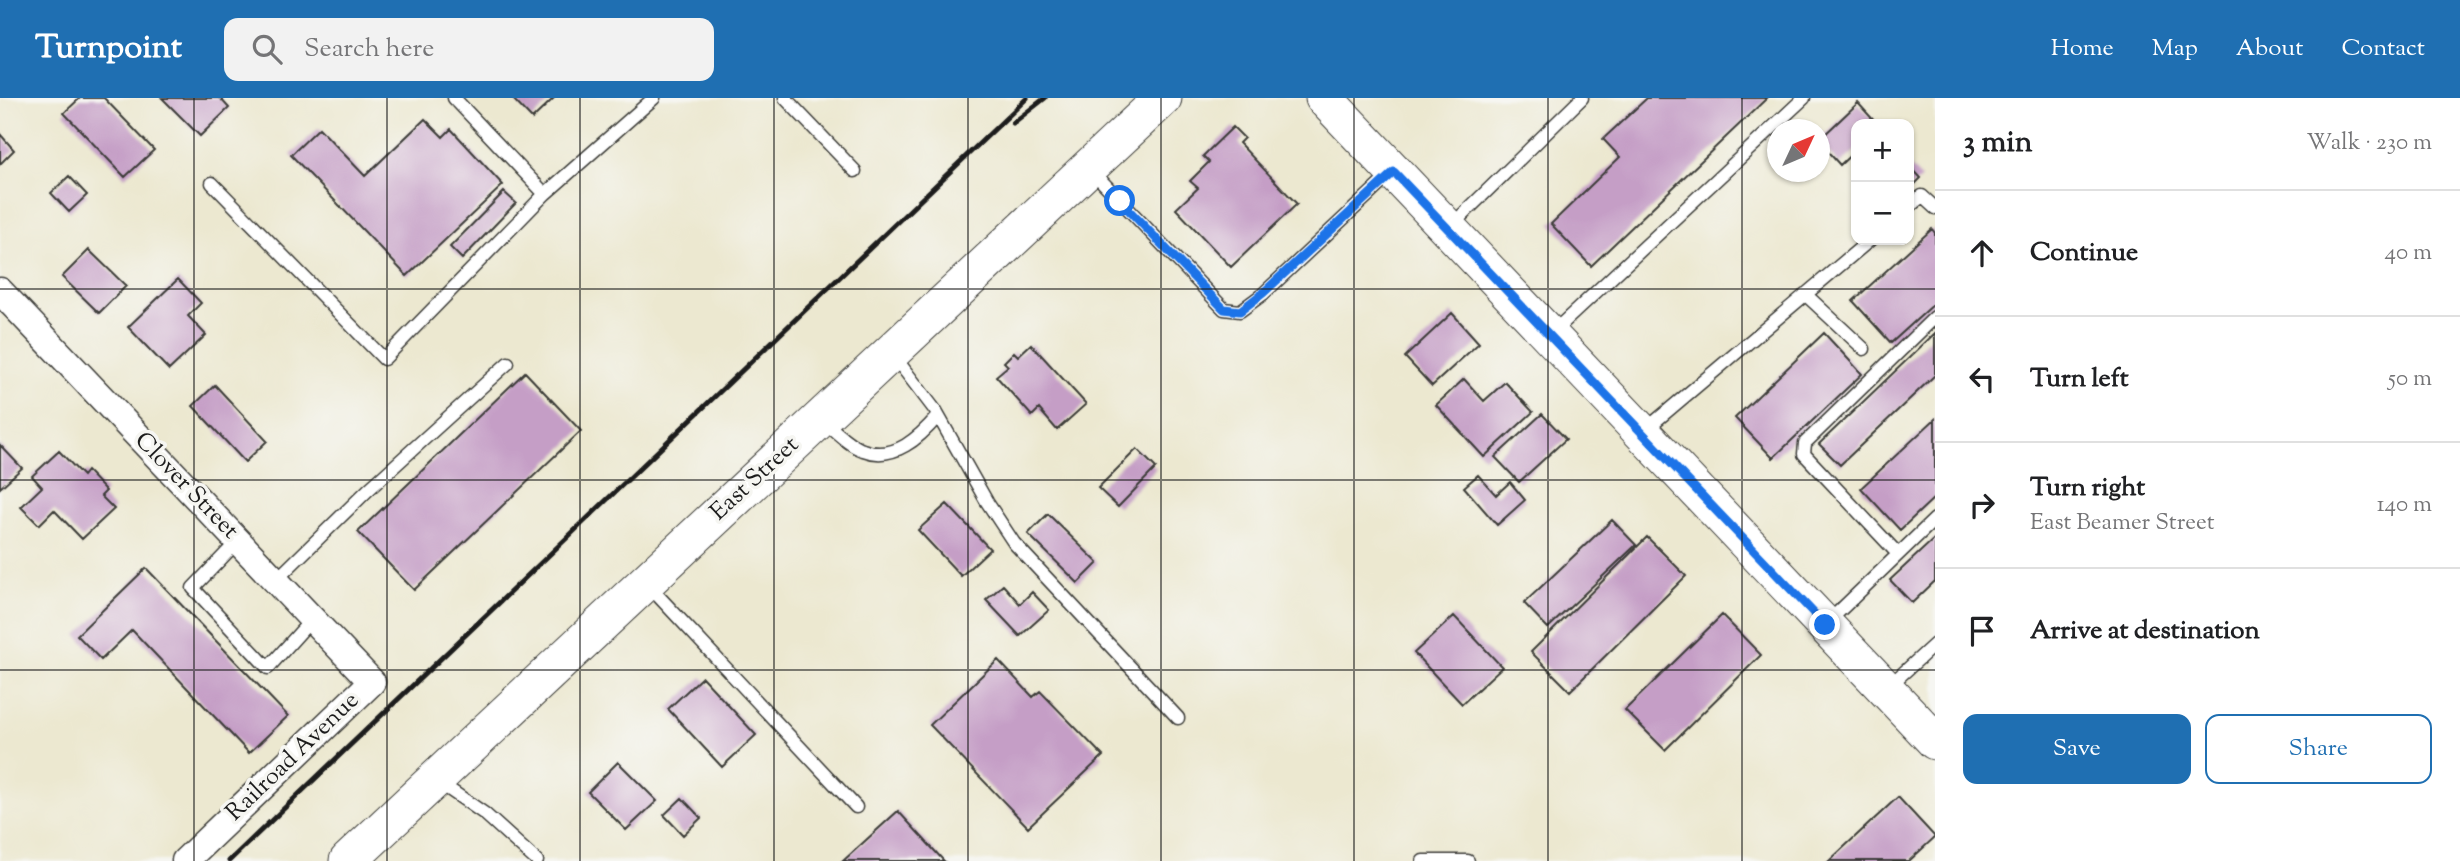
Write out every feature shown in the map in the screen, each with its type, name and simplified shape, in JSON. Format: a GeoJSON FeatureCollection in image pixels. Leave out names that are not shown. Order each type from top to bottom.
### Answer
{"type":"FeatureCollection","features":[{"type":"Feature","properties":{"kind":"main road","name":"East Street"},"geometry":{"type":"LineString","coordinates":[[362,853],[434,779],[644,581],[1163,98]]}},
{"type":"Feature","properties":{"kind":"main road"},"geometry":{"type":"LineString","coordinates":[[1324,98],[1935,741]]}},
{"type":"Feature","properties":{"kind":"street","name":"Clover Street"},"geometry":{"type":"LineString","coordinates":[[0,291],[372,682]]}},
{"type":"Feature","properties":{"kind":"street","name":"Railroad Avenue"},"geometry":{"type":"LineString","coordinates":[[185,861],[372,682]]}},
{"type":"Feature","properties":{"kind":"lane"},"geometry":{"type":"LineString","coordinates":[[454,98],[545,194]]}},
{"type":"Feature","properties":{"kind":"lane"},"geometry":{"type":"LineString","coordinates":[[212,183],[384,359],[545,194],[654,98]]}},
{"type":"Feature","properties":{"kind":"lane"},"geometry":{"type":"LineString","coordinates":[[785,98],[855,171]]}},
{"type":"Feature","properties":{"kind":"lane"},"geometry":{"type":"LineString","coordinates":[[1448,229],[1582,98]]}},
{"type":"Feature","properties":{"kind":"lane"},"geometry":{"type":"LineString","coordinates":[[1550,336],[1804,98]]}},
{"type":"Feature","properties":{"kind":"lane"},"geometry":{"type":"LineString","coordinates":[[1088,167],[1224,309],[1240,311],[1394,172]]}},
{"type":"Feature","properties":{"kind":"lane"},"geometry":{"type":"LineString","coordinates":[[1914,202],[1922,195],[1935,208]]}},
{"type":"Feature","properties":{"kind":"lane"},"geometry":{"type":"LineString","coordinates":[[1642,433],[1864,245]]}},
{"type":"Feature","properties":{"kind":"lane"},"geometry":{"type":"LineString","coordinates":[[1805,295],[1864,349]]}},
{"type":"Feature","properties":{"kind":"lane"},"geometry":{"type":"LineString","coordinates":[[1898,554],[1804,454],[1805,443],[1935,317]]}},
{"type":"Feature","properties":{"kind":"lane"},"geometry":{"type":"LineString","coordinates":[[891,352],[938,416],[987,502],[1014,543],[1178,718]]}},
{"type":"Feature","properties":{"kind":"lane"},"geometry":{"type":"LineString","coordinates":[[275,580],[368,490],[508,363]]}},
{"type":"Feature","properties":{"kind":"lane"},"geometry":{"type":"LineString","coordinates":[[820,418],[852,444],[873,452],[913,442],[938,416]]}},
{"type":"Feature","properties":{"kind":"lane"},"geometry":{"type":"LineString","coordinates":[[1825,625],[1935,519]]}},
{"type":"Feature","properties":{"kind":"lane"},"geometry":{"type":"LineString","coordinates":[[238,541],[193,588],[268,668],[312,619]]}},
{"type":"Feature","properties":{"kind":"lane"},"geometry":{"type":"LineString","coordinates":[[644,581],[856,807]]}},
{"type":"Feature","properties":{"kind":"lane"},"geometry":{"type":"LineString","coordinates":[[1885,689],[1935,644]]}},
{"type":"Feature","properties":{"kind":"lane"},"geometry":{"type":"LineString","coordinates":[[434,779],[485,814],[537,861]]}},
{"type":"Feature","properties":{"kind":"lane"},"geometry":{"type":"LineString","coordinates":[[1423,861],[1468,861]]}},
{"type":"Feature","properties":{"kind":"building"},"geometry":{"type":"Polygon","coordinates":[[[80,98],[104,98],[154,150],[125,177],[64,113],[80,98]]]}},
{"type":"Feature","properties":{"kind":"building"},"geometry":{"type":"Polygon","coordinates":[[[162,98],[220,98],[229,108],[200,136],[162,98]]]}},
{"type":"Feature","properties":{"kind":"building"},"geometry":{"type":"Polygon","coordinates":[[[512,98],[554,98],[532,119],[512,98]]]}},
{"type":"Feature","properties":{"kind":"building"},"geometry":{"type":"Polygon","coordinates":[[[1647,98],[1767,98],[1591,266],[1551,224],[1620,157],[1603,139],[1647,98]]]}},
{"type":"Feature","properties":{"kind":"building"},"geometry":{"type":"Polygon","coordinates":[[[1858,103],[1872,119],[1851,119],[1851,155],[1840,165],[1830,154],[1830,130],[1858,103]]]}},
{"type":"Feature","properties":{"kind":"building"},"geometry":{"type":"Polygon","coordinates":[[[425,119],[443,137],[451,129],[503,185],[407,276],[291,155],[319,128],[365,176],[425,119]]]}},
{"type":"Feature","properties":{"kind":"building"},"geometry":{"type":"Polygon","coordinates":[[[1233,127],[1244,138],[1239,143],[1297,204],[1231,267],[1176,209],[1198,188],[1190,181],[1209,162],[1203,156],[1233,127]]]}},
{"type":"Feature","properties":{"kind":"building"},"geometry":{"type":"Polygon","coordinates":[[[0,134],[14,150],[0,164],[0,134]]]}},
{"type":"Feature","properties":{"kind":"building"},"geometry":{"type":"Polygon","coordinates":[[[1914,170],[1921,178],[1914,185],[1914,170]]]}},
{"type":"Feature","properties":{"kind":"building"},"geometry":{"type":"Polygon","coordinates":[[[69,176],[87,195],[69,212],[51,193],[69,176]]]}},
{"type":"Feature","properties":{"kind":"building"},"geometry":{"type":"Polygon","coordinates":[[[504,192],[516,203],[462,259],[450,247],[504,192]]]}},
{"type":"Feature","properties":{"kind":"building"},"geometry":{"type":"Polygon","coordinates":[[[1932,229],[1935,233],[1935,303],[1891,343],[1853,301],[1932,229]]]}},
{"type":"Feature","properties":{"kind":"building"},"geometry":{"type":"Polygon","coordinates":[[[89,250],[126,286],[99,313],[62,277],[89,250]]]}},
{"type":"Feature","properties":{"kind":"building"},"geometry":{"type":"Polygon","coordinates":[[[178,279],[201,303],[188,316],[206,335],[169,370],[128,327],[178,279]]]}},
{"type":"Feature","properties":{"kind":"building"},"geometry":{"type":"Polygon","coordinates":[[[1452,313],[1479,343],[1432,386],[1405,357],[1452,313]]]}},
{"type":"Feature","properties":{"kind":"building"},"geometry":{"type":"Polygon","coordinates":[[[1824,333],[1862,374],[1773,458],[1735,418],[1824,333]]]}},
{"type":"Feature","properties":{"kind":"building"},"geometry":{"type":"Polygon","coordinates":[[[1935,333],[1935,375],[1840,465],[1819,444],[1935,333]]]}},
{"type":"Feature","properties":{"kind":"building"},"geometry":{"type":"Polygon","coordinates":[[[1031,344],[1086,404],[1057,430],[1039,409],[1032,416],[996,376],[1008,366],[1004,362],[1014,352],[1018,356],[1031,344]]]}},
{"type":"Feature","properties":{"kind":"building"},"geometry":{"type":"Polygon","coordinates":[[[525,372],[581,431],[414,590],[358,532],[525,372]]]}},
{"type":"Feature","properties":{"kind":"building"},"geometry":{"type":"Polygon","coordinates":[[[1464,379],[1484,401],[1505,382],[1533,412],[1484,457],[1436,405],[1464,379]]]}},
{"type":"Feature","properties":{"kind":"building"},"geometry":{"type":"Polygon","coordinates":[[[215,385],[267,441],[245,462],[193,406],[215,385]]]}},
{"type":"Feature","properties":{"kind":"building"},"geometry":{"type":"Polygon","coordinates":[[[1542,414],[1566,439],[1519,482],[1495,457],[1542,414]]]}},
{"type":"Feature","properties":{"kind":"building"},"geometry":{"type":"Polygon","coordinates":[[[1935,419],[1935,497],[1900,530],[1861,488],[1935,419]]]}},
{"type":"Feature","properties":{"kind":"building"},"geometry":{"type":"Polygon","coordinates":[[[0,445],[22,468],[0,488],[0,445]]]}},
{"type":"Feature","properties":{"kind":"building"},"geometry":{"type":"Polygon","coordinates":[[[1137,449],[1156,468],[1118,507],[1098,488],[1137,449]]]}},
{"type":"Feature","properties":{"kind":"building"},"geometry":{"type":"Polygon","coordinates":[[[59,451],[83,476],[87,471],[106,491],[101,496],[114,509],[82,539],[54,510],[39,525],[21,507],[42,487],[32,476],[59,451]]]}},
{"type":"Feature","properties":{"kind":"building"},"geometry":{"type":"Polygon","coordinates":[[[1478,475],[1496,495],[1510,482],[1525,500],[1497,525],[1464,487],[1478,475]]]}},
{"type":"Feature","properties":{"kind":"building"},"geometry":{"type":"Polygon","coordinates":[[[947,504],[990,549],[961,576],[918,530],[947,504]]]}},
{"type":"Feature","properties":{"kind":"building"},"geometry":{"type":"Polygon","coordinates":[[[1048,514],[1098,563],[1078,583],[1028,534],[1048,514]]]}},
{"type":"Feature","properties":{"kind":"building"},"geometry":{"type":"Polygon","coordinates":[[[1612,520],[1636,545],[1548,628],[1524,603],[1612,520]]]}},
{"type":"Feature","properties":{"kind":"building"},"geometry":{"type":"Polygon","coordinates":[[[1647,537],[1686,576],[1570,691],[1531,652],[1647,537]]]}},
{"type":"Feature","properties":{"kind":"building"},"geometry":{"type":"Polygon","coordinates":[[[1935,538],[1935,581],[1912,603],[1890,580],[1935,538]]]}},
{"type":"Feature","properties":{"kind":"building"},"geometry":{"type":"Polygon","coordinates":[[[146,568],[288,716],[249,753],[132,630],[101,660],[77,635],[146,568]]]}},
{"type":"Feature","properties":{"kind":"building"},"geometry":{"type":"Polygon","coordinates":[[[1003,585],[1020,604],[1032,592],[1049,610],[1020,636],[986,600],[1003,585]]]}},
{"type":"Feature","properties":{"kind":"building"},"geometry":{"type":"Polygon","coordinates":[[[1722,615],[1761,655],[1665,750],[1625,710],[1722,615]]]}},
{"type":"Feature","properties":{"kind":"building"},"geometry":{"type":"Polygon","coordinates":[[[1454,616],[1502,667],[1462,704],[1414,653],[1454,616]]]}},
{"type":"Feature","properties":{"kind":"building"},"geometry":{"type":"Polygon","coordinates":[[[998,660],[1033,697],[1040,691],[1103,756],[1028,827],[930,725],[998,660]]]}},
{"type":"Feature","properties":{"kind":"building"},"geometry":{"type":"Polygon","coordinates":[[[702,677],[756,735],[722,767],[668,709],[702,677]]]}},
{"type":"Feature","properties":{"kind":"building"},"geometry":{"type":"Polygon","coordinates":[[[618,762],[657,801],[626,830],[588,792],[618,762]]]}},
{"type":"Feature","properties":{"kind":"building"},"geometry":{"type":"Polygon","coordinates":[[[1898,797],[1935,837],[1909,861],[1829,861],[1898,797]]]}},
{"type":"Feature","properties":{"kind":"building"},"geometry":{"type":"Polygon","coordinates":[[[682,798],[701,818],[683,835],[664,815],[682,798]]]}},
{"type":"Feature","properties":{"kind":"building"},"geometry":{"type":"Polygon","coordinates":[[[898,811],[944,861],[843,861],[898,811]]]}},
{"type":"Feature","properties":{"kind":"railway"},"geometry":{"type":"LineString","coordinates":[[229,861],[1027,98]]}},
{"type":"Feature","properties":{"kind":"railway"},"geometry":{"type":"LineString","coordinates":[[1013,123],[1045,98]]}},
{"type":"Feature","properties":{"kind":"route"},"geometry":{"type":"LineString","coordinates":[[1120,201],[1224,309],[1240,311],[1394,172],[1825,625]]}}]}
